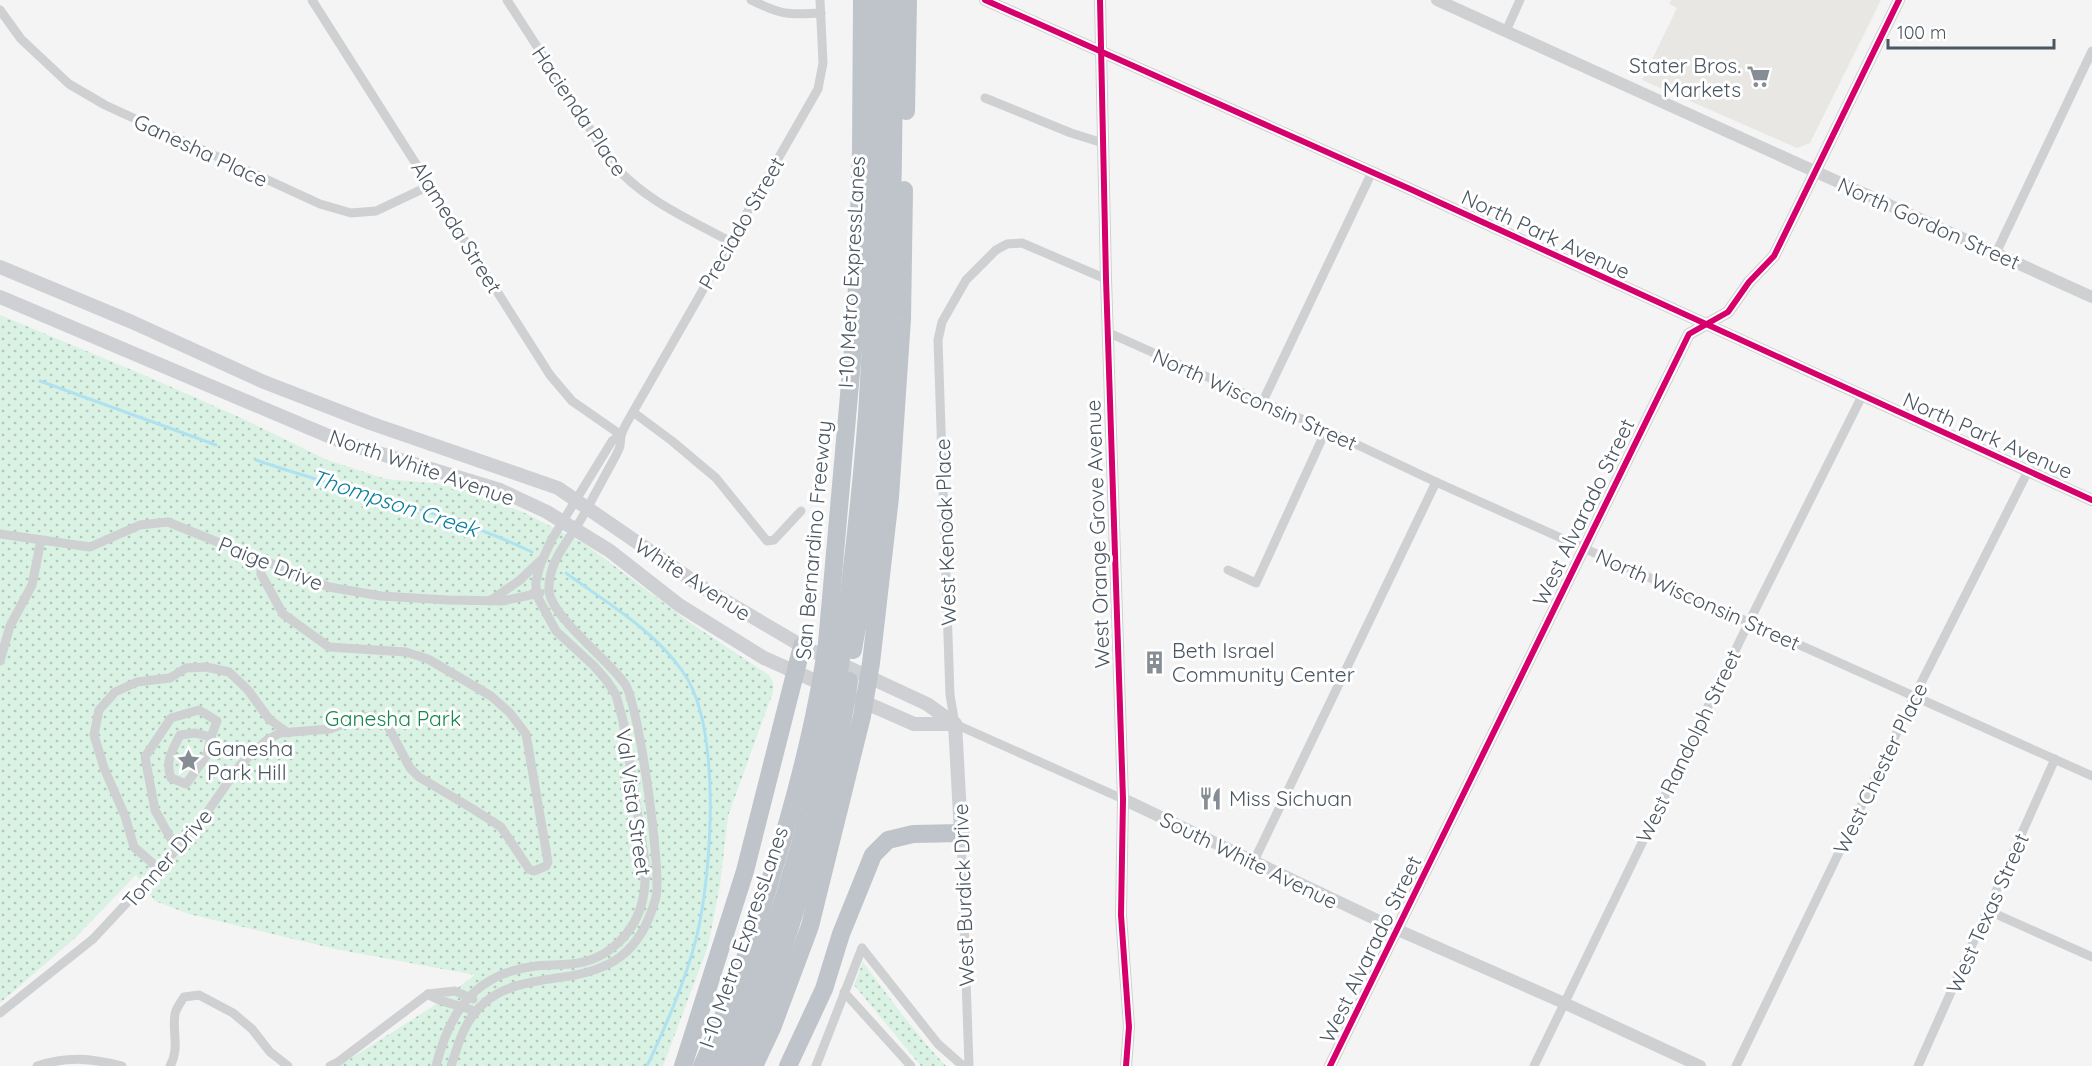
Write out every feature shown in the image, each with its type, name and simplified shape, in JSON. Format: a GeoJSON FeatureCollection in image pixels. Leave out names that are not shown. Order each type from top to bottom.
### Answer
{"type":"FeatureCollection","features":[{"type":"Feature","properties":{"kind":"highway","name":"San Bernardino Freeway"},"geometry":{"type":"LineString","coordinates":[[754,1066],[772,1028],[810,926],[840,706],[856,316],[861,149],[862,0]]}},
{"type":"Feature","properties":{"kind":"highway","name":"I-10 Metro ExpressLanes"},"geometry":{"type":"LineString","coordinates":[[737,1066],[766,994],[801,893],[819,831],[840,706],[841,644],[860,507],[874,308],[880,114],[879,0]]}},
{"type":"Feature","properties":{"kind":"highway","name":"I-10 Metro ExpressLanes"},"geometry":{"type":"LineString","coordinates":[[841,644],[864,590],[873,508],[892,197],[893,0]]}},
{"type":"Feature","properties":{"kind":"highway","name":"San Bernardino Freeway"},"geometry":{"type":"LineString","coordinates":[[702,1066],[729,1005],[791,814],[840,706],[871,663],[890,497],[902,319],[908,0]]}},
{"type":"Feature","properties":{"kind":"highway"},"geometry":{"type":"LineString","coordinates":[[683,1066],[745,871],[802,645]]}},
{"type":"Feature","properties":{"kind":"highway","name":"I-10 Metro ExpressLanes"},"geometry":{"type":"LineString","coordinates":[[721,1066],[738,1027],[793,871],[840,706]]}},
{"type":"Feature","properties":{"kind":"highway"},"geometry":{"type":"LineString","coordinates":[[788,1066],[824,989],[841,934],[873,855],[888,840],[912,834],[961,833]]}},
{"type":"Feature","properties":{"kind":"main road","name":"North White Avenue"},"geometry":{"type":"LineString","coordinates":[[0,267],[132,322],[264,382],[370,423],[558,488],[581,504]]}},
{"type":"Feature","properties":{"kind":"main road","name":"North White Avenue"},"geometry":{"type":"LineString","coordinates":[[0,297],[345,443],[500,490],[569,525],[610,551],[680,605],[764,658],[914,724],[955,724]]}},
{"type":"Feature","properties":{"kind":"main road","name":"White Avenue"},"geometry":{"type":"LineString","coordinates":[[581,504],[705,589],[802,645]]}},
{"type":"Feature","properties":{"kind":"main road","name":"South White Avenue"},"geometry":{"type":"LineString","coordinates":[[802,645],[927,704],[955,724]]}},
{"type":"Feature","properties":{"kind":"main road","name":"West Burdick Drive"},"geometry":{"type":"LineString","coordinates":[[955,724],[961,833]]}},
{"type":"Feature","properties":{"kind":"street","name":"Alameda Street"},"geometry":{"type":"LineString","coordinates":[[312,0],[550,375],[572,401],[621,435]]}},
{"type":"Feature","properties":{"kind":"street","name":"Hacienda Place"},"geometry":{"type":"LineString","coordinates":[[507,0],[612,163],[628,182],[650,198],[731,242]]}},
{"type":"Feature","properties":{"kind":"street"},"geometry":{"type":"LineString","coordinates":[[751,0],[773,11],[789,15],[821,13]]}},
{"type":"Feature","properties":{"kind":"street","name":"Preciado Street"},"geometry":{"type":"LineString","coordinates":[[569,525],[620,447],[621,435],[633,412],[818,89],[823,63],[820,0]]}},
{"type":"Feature","properties":{"kind":"street","name":"North Park Avenue"},"geometry":{"type":"LineString","coordinates":[[985,0],[1372,172],[2092,500]]}},
{"type":"Feature","properties":{"kind":"street","name":"West Orange Grove Avenue"},"geometry":{"type":"LineString","coordinates":[[1100,0],[1107,332],[1123,799],[1121,915],[1129,1027],[1126,1066]]}},
{"type":"Feature","properties":{"kind":"street","name":"North Gordon Street"},"geometry":{"type":"LineString","coordinates":[[1437,0],[2092,297]]}},
{"type":"Feature","properties":{"kind":"street"},"geometry":{"type":"LineString","coordinates":[[1506,31],[1520,0]]}},
{"type":"Feature","properties":{"kind":"street","name":"West Alvarado Street"},"geometry":{"type":"LineString","coordinates":[[1330,1066],[1689,334],[1728,312],[1749,282],[1774,256],[1899,0]]}},
{"type":"Feature","properties":{"kind":"street","name":"Ganesha Place"},"geometry":{"type":"LineString","coordinates":[[0,10],[21,39],[69,84],[105,105],[320,204],[351,213],[376,212],[430,185]]}},
{"type":"Feature","properties":{"kind":"street"},"geometry":{"type":"LineString","coordinates":[[1996,253],[2092,51]]}},
{"type":"Feature","properties":{"kind":"street"},"geometry":{"type":"LineString","coordinates":[[985,98],[1071,133],[1103,143]]}},
{"type":"Feature","properties":{"kind":"street"},"geometry":{"type":"LineString","coordinates":[[1263,401],[1372,172]]}},
{"type":"Feature","properties":{"kind":"street","name":"West Kenoak Place"},"geometry":{"type":"LineString","coordinates":[[955,724],[950,695],[938,340],[942,322],[966,280],[996,250],[1007,244],[1022,243],[1106,279]]}},
{"type":"Feature","properties":{"kind":"street","name":"North Wisconsin Street"},"geometry":{"type":"LineString","coordinates":[[1107,332],[2092,776]]}},
{"type":"Feature","properties":{"kind":"street","name":"West Randolph Street"},"geometry":{"type":"LineString","coordinates":[[1534,1066],[1749,622],[1862,396]]}},
{"type":"Feature","properties":{"kind":"street"},"geometry":{"type":"LineString","coordinates":[[633,412],[716,478],[767,541],[774,540],[801,511]]}},
{"type":"Feature","properties":{"kind":"street"},"geometry":{"type":"LineString","coordinates":[[1228,570],[1256,583],[1326,430]]}},
{"type":"Feature","properties":{"kind":"street","name":"West Chester Place"},"geometry":{"type":"LineString","coordinates":[[1736,1066],[1915,695],[2028,471]]}},
{"type":"Feature","properties":{"kind":"street"},"geometry":{"type":"LineString","coordinates":[[1253,863],[1436,482]]}},
{"type":"Feature","properties":{"kind":"street","name":"Paige Drive"},"geometry":{"type":"LineString","coordinates":[[0,534],[90,547],[141,525],[168,522],[329,587],[360,593],[381,596],[502,601],[549,592]]}},
{"type":"Feature","properties":{"kind":"street"},"geometry":{"type":"LineString","coordinates":[[536,594],[536,582],[542,560],[552,539],[569,525]]}},
{"type":"Feature","properties":{"kind":"street"},"geometry":{"type":"LineString","coordinates":[[549,592],[551,573],[569,525]]}},
{"type":"Feature","properties":{"kind":"street"},"geometry":{"type":"LineString","coordinates":[[0,661],[10,626],[32,585],[41,540]]}},
{"type":"Feature","properties":{"kind":"street","name":"Tonner Drive"},"geometry":{"type":"LineString","coordinates":[[0,1013],[93,939],[194,831],[240,765],[267,740],[280,733],[330,729],[362,717],[372,716],[380,719],[389,728],[410,768],[419,777],[501,827],[529,869],[534,871],[546,866],[548,862],[526,735],[510,713],[491,696],[428,659],[406,652],[329,647],[283,614],[261,574],[261,560]]}},
{"type":"Feature","properties":{"kind":"street"},"geometry":{"type":"LineString","coordinates":[[490,601],[520,580],[542,560]]}},
{"type":"Feature","properties":{"kind":"street","name":"Val Vista Street"},"geometry":{"type":"LineString","coordinates":[[451,1066],[468,1022],[479,1008],[508,988],[530,982],[580,975],[607,965],[632,948],[644,931],[657,894],[650,808],[637,723],[628,690],[625,682],[569,624],[554,604],[549,592]]}},
{"type":"Feature","properties":{"kind":"street","name":"Val Vista Street"},"geometry":{"type":"LineString","coordinates":[[436,1066],[447,1029],[462,1005],[488,981],[536,965],[589,961],[611,950],[626,934],[639,911],[645,884],[645,861],[620,705],[608,681],[556,631],[536,594]]}},
{"type":"Feature","properties":{"kind":"street"},"geometry":{"type":"LineString","coordinates":[[159,869],[134,848],[125,816],[104,768],[94,735],[99,710],[115,692],[137,682],[170,678],[186,668],[206,667],[229,672],[248,690],[269,719],[288,733]]}},
{"type":"Feature","properties":{"kind":"street"},"geometry":{"type":"LineString","coordinates":[[177,850],[155,810],[145,757],[171,718],[199,710],[217,721],[207,755],[186,784],[171,778],[167,767],[169,756],[180,735],[195,733],[211,737]]}},
{"type":"Feature","properties":{"kind":"street","name":"South White Avenue"},"geometry":{"type":"LineString","coordinates":[[955,724],[1123,799],[1253,863],[1398,930],[1700,1066]]}},
{"type":"Feature","properties":{"kind":"street","name":"West Texas Street"},"geometry":{"type":"LineString","coordinates":[[1918,1066],[2055,759]]}},
{"type":"Feature","properties":{"kind":"street","name":"West Burdick Drive"},"geometry":{"type":"LineString","coordinates":[[961,833],[969,1066]]}},
{"type":"Feature","properties":{"kind":"street"},"geometry":{"type":"LineString","coordinates":[[1989,911],[2092,957]]}},
{"type":"Feature","properties":{"kind":"street"},"geometry":{"type":"LineString","coordinates":[[816,1066],[862,948],[938,1044],[963,1066]]}},
{"type":"Feature","properties":{"kind":"street"},"geometry":{"type":"LineString","coordinates":[[503,975],[508,988]]}},
{"type":"Feature","properties":{"kind":"street"},"geometry":{"type":"LineString","coordinates":[[330,1066],[428,994],[455,991],[470,997],[479,1008]]}},
{"type":"Feature","properties":{"kind":"street"},"geometry":{"type":"LineString","coordinates":[[844,992],[911,1066]]}},
{"type":"Feature","properties":{"kind":"street"},"geometry":{"type":"LineString","coordinates":[[428,994],[437,1000],[479,1008]]}},
{"type":"Feature","properties":{"kind":"street"},"geometry":{"type":"LineString","coordinates":[[170,1066],[176,1053],[174,1025],[176,1011],[184,997],[199,995],[240,1018],[270,1052],[288,1066]]}},
{"type":"Feature","properties":{"kind":"street"},"geometry":{"type":"LineString","coordinates":[[36,1066],[58,1059],[81,1058],[122,1066]]}},
{"type":"Feature","properties":{"kind":"shaded area"},"geometry":{"type":"Polygon","coordinates":[[[1671,0],[1881,0],[1810,143],[1797,148],[1642,80],[1677,8],[1669,4],[1671,0]]]}},
{"type":"Feature","properties":{"kind":"green space","name":"Ganesha Park"},"geometry":{"type":"Polygon","coordinates":[[[0,315],[239,417],[327,460],[386,479],[441,484],[468,491],[525,513],[585,544],[692,624],[769,675],[773,682],[773,692],[728,816],[720,885],[708,946],[663,1066],[339,1066],[432,1007],[475,975],[335,949],[189,914],[155,901],[136,875],[74,939],[0,1003],[0,315]]]}},
{"type":"Feature","properties":{"kind":"green space"},"geometry":{"type":"Polygon","coordinates":[[[863,962],[913,1029],[946,1066],[921,1066],[854,985],[863,962]]]}},
{"type":"Feature","properties":{"kind":"waterway","name":"Thompson Creek"},"geometry":{"type":"LineString","coordinates":[[40,381],[216,445]]}},
{"type":"Feature","properties":{"kind":"waterway","name":"Thompson Creek"},"geometry":{"type":"LineString","coordinates":[[256,460],[465,524],[532,552]]}},
{"type":"Feature","properties":{"kind":"waterway","name":"Thompson Creek"},"geometry":{"type":"LineString","coordinates":[[566,573],[629,618],[671,657],[683,672],[695,696],[704,727],[709,763],[710,800],[707,875],[702,908],[693,952],[682,985],[647,1066]]}},
{"type":"Feature","properties":{"kind":"cycle path"},"geometry":{"type":"LineString","coordinates":[[985,0],[1410,189],[2092,500]]}},
{"type":"Feature","properties":{"kind":"cycle path"},"geometry":{"type":"LineString","coordinates":[[1100,0],[1106,279],[1123,799],[1121,915],[1129,1027],[1126,1066]]}},
{"type":"Feature","properties":{"kind":"cycle path"},"geometry":{"type":"LineString","coordinates":[[1330,1066],[1689,334],[1728,312],[1749,282],[1774,256],[1899,0]]}},
{"type":"Feature","properties":{"kind":"place","name":"Stater Bros. Markets"},"geometry":{"type":"Point","coordinates":[1759,77]}},
{"type":"Feature","properties":{"kind":"place","name":"Beth Israel Community Center"},"geometry":{"type":"Point","coordinates":[1154,662]}},
{"type":"Feature","properties":{"kind":"place","name":"Ganesha Park Hill"},"geometry":{"type":"Point","coordinates":[189,760]}},
{"type":"Feature","properties":{"kind":"place","name":"Miss Sichuan"},"geometry":{"type":"Point","coordinates":[1211,798]}}]}
